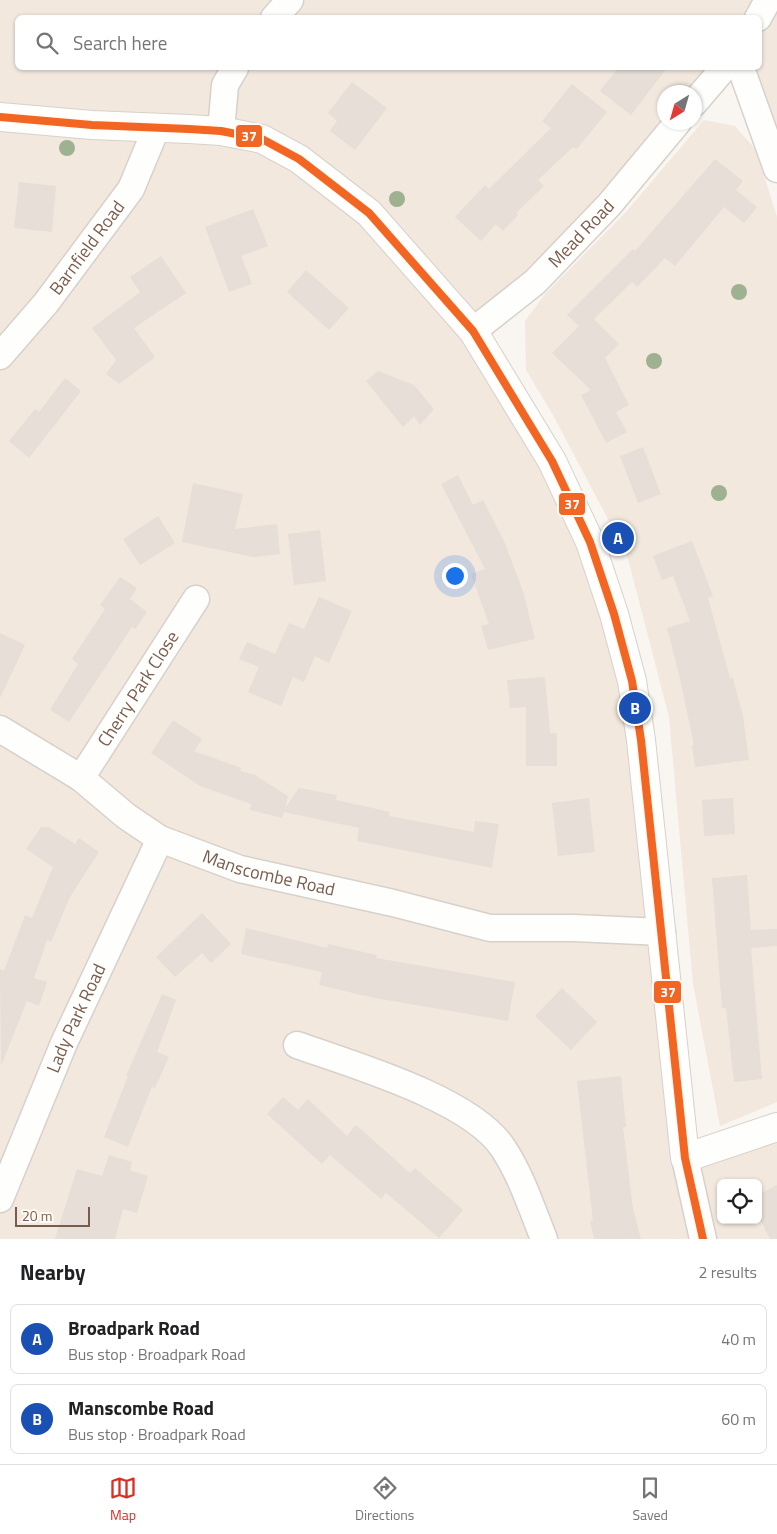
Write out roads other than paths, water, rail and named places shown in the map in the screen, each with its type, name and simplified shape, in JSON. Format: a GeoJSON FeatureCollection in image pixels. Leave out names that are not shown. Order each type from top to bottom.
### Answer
{"type":"FeatureCollection","features":[{"type":"Feature","properties":{"kind":"street"},"geometry":{"type":"LineString","coordinates":[[277,15],[290,0]]}},
{"type":"Feature","properties":{"kind":"street"},"geometry":{"type":"LineString","coordinates":[[760,15],[768,0]]}},
{"type":"Feature","properties":{"kind":"street"},"geometry":{"type":"LineString","coordinates":[[221,132],[225,86],[234,70]]}},
{"type":"Feature","properties":{"kind":"street"},"geometry":{"type":"LineString","coordinates":[[702,94],[722,70]]}},
{"type":"Feature","properties":{"kind":"street"},"geometry":{"type":"LineString","coordinates":[[742,70],[777,169]]}},
{"type":"Feature","properties":{"kind":"street"},"geometry":{"type":"LineString","coordinates":[[0,117],[221,132],[262,139],[291,155],[369,213],[473,331],[552,461],[590,542],[614,614],[632,681],[641,740],[685,1158],[703,1239]]}},
{"type":"Feature","properties":{"kind":"street","name":"Barnfield Road"},"geometry":{"type":"LineString","coordinates":[[0,356],[46,303],[131,189],[156,129]]}},
{"type":"Feature","properties":{"kind":"street","name":"Mead Road"},"geometry":{"type":"LineString","coordinates":[[473,331],[535,282],[609,205],[671,130]]}},
{"type":"Feature","properties":{"kind":"street","name":"Cherry Park Close"},"geometry":{"type":"LineString","coordinates":[[81,778],[196,599]]}},
{"type":"Feature","properties":{"kind":"street","name":"Manscombe Road"},"geometry":{"type":"LineString","coordinates":[[0,729],[81,778],[126,816],[160,839],[240,868],[393,903],[490,928],[574,928],[662,932]]}},
{"type":"Feature","properties":{"kind":"street","name":"Lady Park Road"},"geometry":{"type":"LineString","coordinates":[[0,1199],[64,1043],[160,839]]}},
{"type":"Feature","properties":{"kind":"street"},"geometry":{"type":"LineString","coordinates":[[297,1045],[408,1085],[476,1120],[503,1147],[527,1196],[544,1239]]}},
{"type":"Feature","properties":{"kind":"street"},"geometry":{"type":"LineString","coordinates":[[685,1158],[777,1127]]}},
{"type":"Feature","properties":{"kind":"place","name":"Broadpark Road"},"geometry":{"type":"Point","coordinates":[618,538]}},
{"type":"Feature","properties":{"kind":"place","name":"Manscombe Road"},"geometry":{"type":"Point","coordinates":[635,708]}}]}
